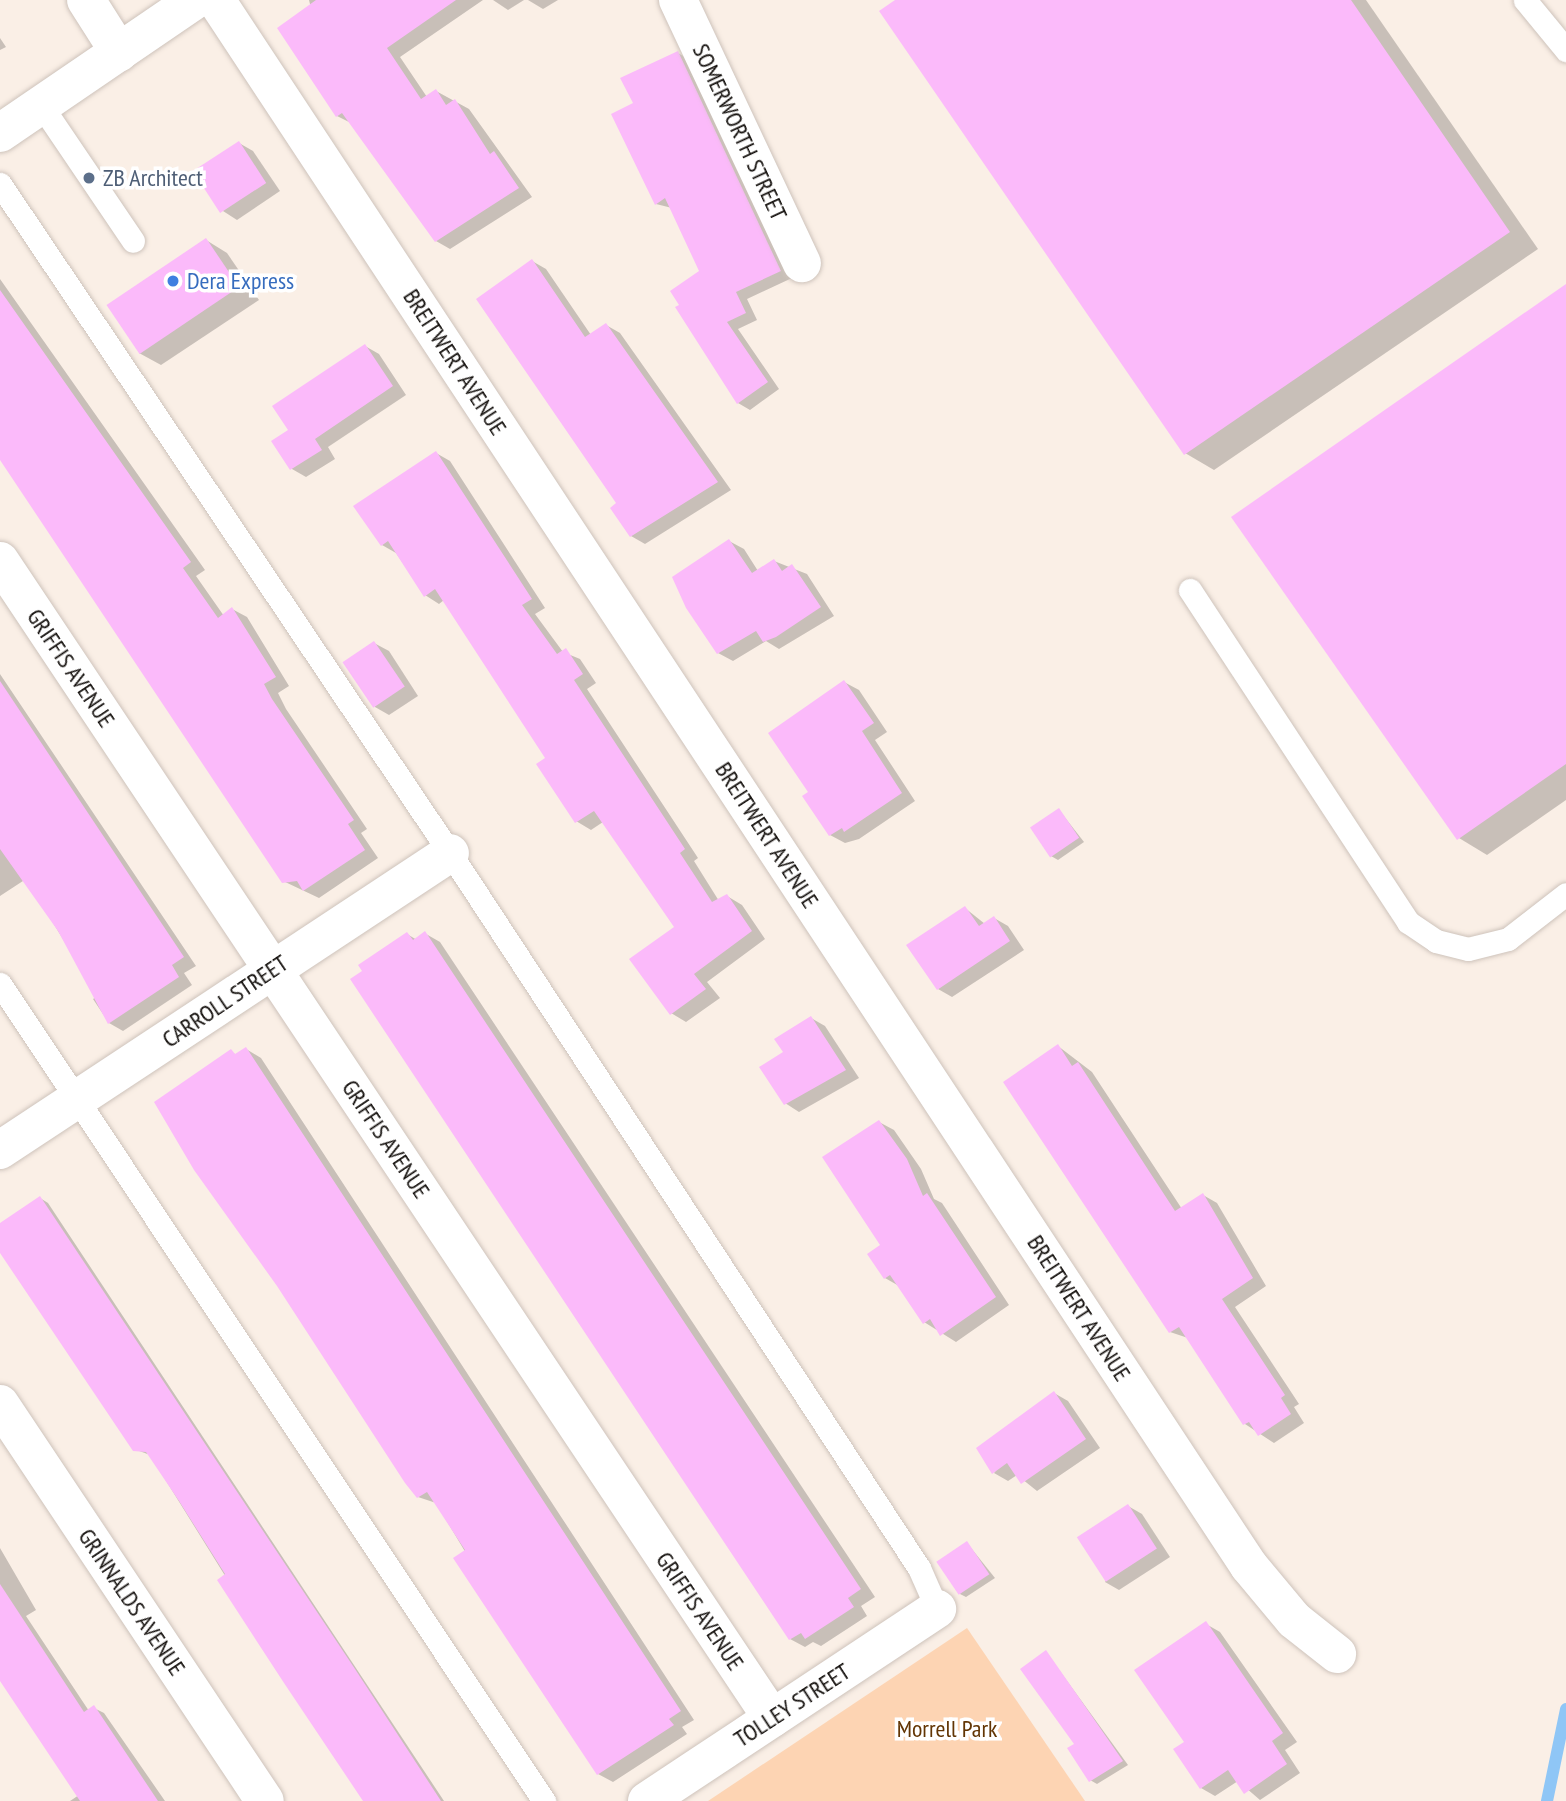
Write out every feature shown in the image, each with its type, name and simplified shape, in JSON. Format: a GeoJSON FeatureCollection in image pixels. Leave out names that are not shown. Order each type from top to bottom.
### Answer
{"type":"FeatureCollection","features":[{"type":"Feature","properties":{"kind":"street"},"geometry":{"type":"LineString","coordinates":[[86,0],[119,52]]}},
{"type":"Feature","properties":{"kind":"street"},"geometry":{"type":"LineString","coordinates":[[0,133],[195,0]]}},
{"type":"Feature","properties":{"kind":"street","name":"BREITWERT AVENUE"},"geometry":{"type":"LineString","coordinates":[[216,0],[1249,1566],[1294,1620],[1337,1654]]}},
{"type":"Feature","properties":{"kind":"street","name":"SOMERWORTH STREET"},"geometry":{"type":"LineString","coordinates":[[678,0],[802,263]]}},
{"type":"Feature","properties":{"kind":"street","name":"GRIFFIS AVENUE"},"geometry":{"type":"LineString","coordinates":[[0,561],[772,1718]]}},
{"type":"Feature","properties":{"kind":"street","name":"CARROLL STREET"},"geometry":{"type":"LineString","coordinates":[[0,1150],[450,853]]}},
{"type":"Feature","properties":{"kind":"street","name":"GRINNALDS AVENUE"},"geometry":{"type":"LineString","coordinates":[[0,1404],[265,1801]]}},
{"type":"Feature","properties":{"kind":"street","name":"TOLLEY STREET"},"geometry":{"type":"LineString","coordinates":[[646,1801],[937,1609]]}},
{"type":"Feature","properties":{"kind":"lane"},"geometry":{"type":"LineString","coordinates":[[1525,0],[1566,50]]}},
{"type":"Feature","properties":{"kind":"lane"},"geometry":{"type":"LineString","coordinates":[[41,105],[133,241]]}},
{"type":"Feature","properties":{"kind":"lane"},"geometry":{"type":"LineString","coordinates":[[0,184],[450,853],[919,1567],[937,1609]]}},
{"type":"Feature","properties":{"kind":"lane"},"geometry":{"type":"LineString","coordinates":[[1190,590],[1408,922],[1436,941],[1468,949],[1508,939],[1566,894]]}},
{"type":"Feature","properties":{"kind":"lane"},"geometry":{"type":"LineString","coordinates":[[0,984],[544,1801]]}},
{"type":"Feature","properties":{"kind":"green space","name":"Morrell Park"},"geometry":{"type":"Polygon","coordinates":[[[967,1628],[1085,1801],[708,1801],[967,1628]]]}},
{"type":"Feature","properties":{"kind":"building"},"geometry":{"type":"Polygon","coordinates":[[[316,0],[456,0],[387,48],[421,99],[436,89],[446,105],[455,99],[490,154],[494,151],[519,188],[435,242],[342,113],[336,117],[277,28],[316,0]]]}},
{"type":"Feature","properties":{"kind":"building"},"geometry":{"type":"Polygon","coordinates":[[[895,0],[1351,0],[1510,232],[1184,455],[879,11],[895,0]]]}},
{"type":"Feature","properties":{"kind":"building"},"geometry":{"type":"Polygon","coordinates":[[[678,51],[781,271],[736,292],[746,313],[727,322],[768,382],[737,404],[675,307],[679,305],[670,291],[699,271],[665,198],[655,205],[611,114],[633,103],[620,78],[678,51]]]}},
{"type":"Feature","properties":{"kind":"building"},"geometry":{"type":"Polygon","coordinates":[[[239,141],[266,183],[220,213],[193,171],[239,141]]]}},
{"type":"Feature","properties":{"kind":"building"},"geometry":{"type":"Polygon","coordinates":[[[206,238],[239,287],[140,354],[107,305],[206,238]]]}},
{"type":"Feature","properties":{"kind":"building"},"geometry":{"type":"Polygon","coordinates":[[[532,259],[585,337],[606,323],[718,482],[630,537],[610,508],[616,503],[476,299],[532,259]]]}},
{"type":"Feature","properties":{"kind":"building"},"geometry":{"type":"Polygon","coordinates":[[[1566,284],[1566,764],[1457,840],[1231,517],[1566,284]]]}},
{"type":"Feature","properties":{"kind":"building"},"geometry":{"type":"Polygon","coordinates":[[[0,290],[191,562],[183,568],[218,618],[232,607],[276,677],[264,684],[272,699],[354,820],[348,824],[365,850],[303,891],[297,881],[282,883],[0,460],[0,290]]]}},
{"type":"Feature","properties":{"kind":"building"},"geometry":{"type":"Polygon","coordinates":[[[365,344],[393,386],[315,439],[322,450],[290,470],[271,441],[288,430],[272,406],[365,344]]]}},
{"type":"Feature","properties":{"kind":"building"},"geometry":{"type":"Polygon","coordinates":[[[436,451],[532,599],[522,605],[557,654],[566,648],[583,674],[574,680],[685,849],[680,853],[712,902],[727,894],[752,931],[694,974],[706,989],[670,1015],[629,959],[674,927],[594,811],[575,823],[536,764],[545,758],[435,589],[424,597],[388,541],[381,546],[353,506],[436,451]]]}},
{"type":"Feature","properties":{"kind":"building"},"geometry":{"type":"Polygon","coordinates":[[[729,539],[752,573],[774,559],[782,571],[792,564],[821,607],[776,637],[763,642],[756,631],[717,654],[686,608],[672,577],[729,539]]]}},
{"type":"Feature","properties":{"kind":"building"},"geometry":{"type":"Polygon","coordinates":[[[374,641],[405,687],[373,708],[342,662],[374,641]]]}},
{"type":"Feature","properties":{"kind":"building"},"geometry":{"type":"Polygon","coordinates":[[[844,680],[874,723],[862,731],[902,793],[844,832],[842,828],[829,836],[802,796],[808,792],[768,733],[844,680]]]}},
{"type":"Feature","properties":{"kind":"building"},"geometry":{"type":"Polygon","coordinates":[[[0,681],[184,957],[172,965],[179,977],[108,1024],[58,931],[0,849],[0,681]]]}},
{"type":"Feature","properties":{"kind":"building"},"geometry":{"type":"Polygon","coordinates":[[[1059,808],[1079,838],[1050,857],[1030,828],[1059,808]]]}},
{"type":"Feature","properties":{"kind":"building"},"geometry":{"type":"Polygon","coordinates":[[[965,906],[979,926],[994,916],[1010,941],[937,990],[906,945],[965,906]]]}},
{"type":"Feature","properties":{"kind":"building"},"geometry":{"type":"Polygon","coordinates":[[[425,931],[861,1589],[848,1598],[854,1607],[805,1639],[801,1633],[789,1640],[350,979],[362,971],[358,965],[407,932],[413,940],[425,931]]]}},
{"type":"Feature","properties":{"kind":"building"},"geometry":{"type":"Polygon","coordinates":[[[811,1016],[846,1070],[784,1105],[759,1067],[783,1052],[774,1039],[811,1016]]]}},
{"type":"Feature","properties":{"kind":"building"},"geometry":{"type":"Polygon","coordinates":[[[1058,1044],[1072,1066],[1078,1062],[1175,1211],[1203,1193],[1253,1278],[1222,1299],[1285,1395],[1281,1398],[1291,1414],[1258,1436],[1249,1422],[1243,1425],[1179,1327],[1169,1333],[1003,1082],[1058,1044]]]}},
{"type":"Feature","properties":{"kind":"building"},"geometry":{"type":"Polygon","coordinates":[[[246,1047],[681,1711],[669,1719],[674,1725],[597,1775],[453,1558],[465,1550],[427,1492],[417,1498],[405,1483],[277,1286],[194,1170],[154,1102],[231,1049],[235,1054],[246,1047]]]}},
{"type":"Feature","properties":{"kind":"building"},"geometry":{"type":"Polygon","coordinates":[[[879,1120],[907,1159],[923,1196],[927,1193],[996,1297],[940,1336],[930,1319],[923,1324],[890,1275],[884,1279],[867,1254],[880,1245],[822,1157],[879,1120]]]}},
{"type":"Feature","properties":{"kind":"building"},"geometry":{"type":"Polygon","coordinates":[[[40,1196],[441,1801],[363,1801],[284,1683],[217,1580],[225,1574],[179,1501],[146,1452],[133,1451],[0,1253],[0,1223],[40,1196]]]}},
{"type":"Feature","properties":{"kind":"building"},"geometry":{"type":"Polygon","coordinates":[[[1054,1391],[1086,1439],[1021,1484],[1007,1463],[992,1474],[976,1448],[1054,1391]]]}},
{"type":"Feature","properties":{"kind":"building"},"geometry":{"type":"Polygon","coordinates":[[[1128,1504],[1157,1548],[1106,1582],[1077,1537],[1128,1504]]]}},
{"type":"Feature","properties":{"kind":"building"},"geometry":{"type":"Polygon","coordinates":[[[967,1541],[989,1574],[959,1595],[936,1562],[967,1541]]]}},
{"type":"Feature","properties":{"kind":"building"},"geometry":{"type":"Polygon","coordinates":[[[0,1584],[84,1712],[94,1705],[158,1801],[80,1801],[0,1681],[0,1584]]]}},
{"type":"Feature","properties":{"kind":"building"},"geometry":{"type":"Polygon","coordinates":[[[1206,1621],[1283,1733],[1272,1741],[1287,1764],[1244,1794],[1228,1770],[1200,1789],[1173,1749],[1184,1742],[1134,1670],[1206,1621]]]}},
{"type":"Feature","properties":{"kind":"building"},"geometry":{"type":"Polygon","coordinates":[[[1046,1650],[1123,1761],[1089,1782],[1067,1748],[1074,1744],[1020,1669],[1046,1650]]]}},
{"type":"Feature","properties":{"kind":"waterway"},"geometry":{"type":"LineString","coordinates":[[1547,1801],[1566,1709]]}},
{"type":"Feature","properties":{"kind":"place","name":"ZB Architect"},"geometry":{"type":"Point","coordinates":[89,178]}},
{"type":"Feature","properties":{"kind":"place","name":"Dera Express"},"geometry":{"type":"Point","coordinates":[173,281]}}]}
